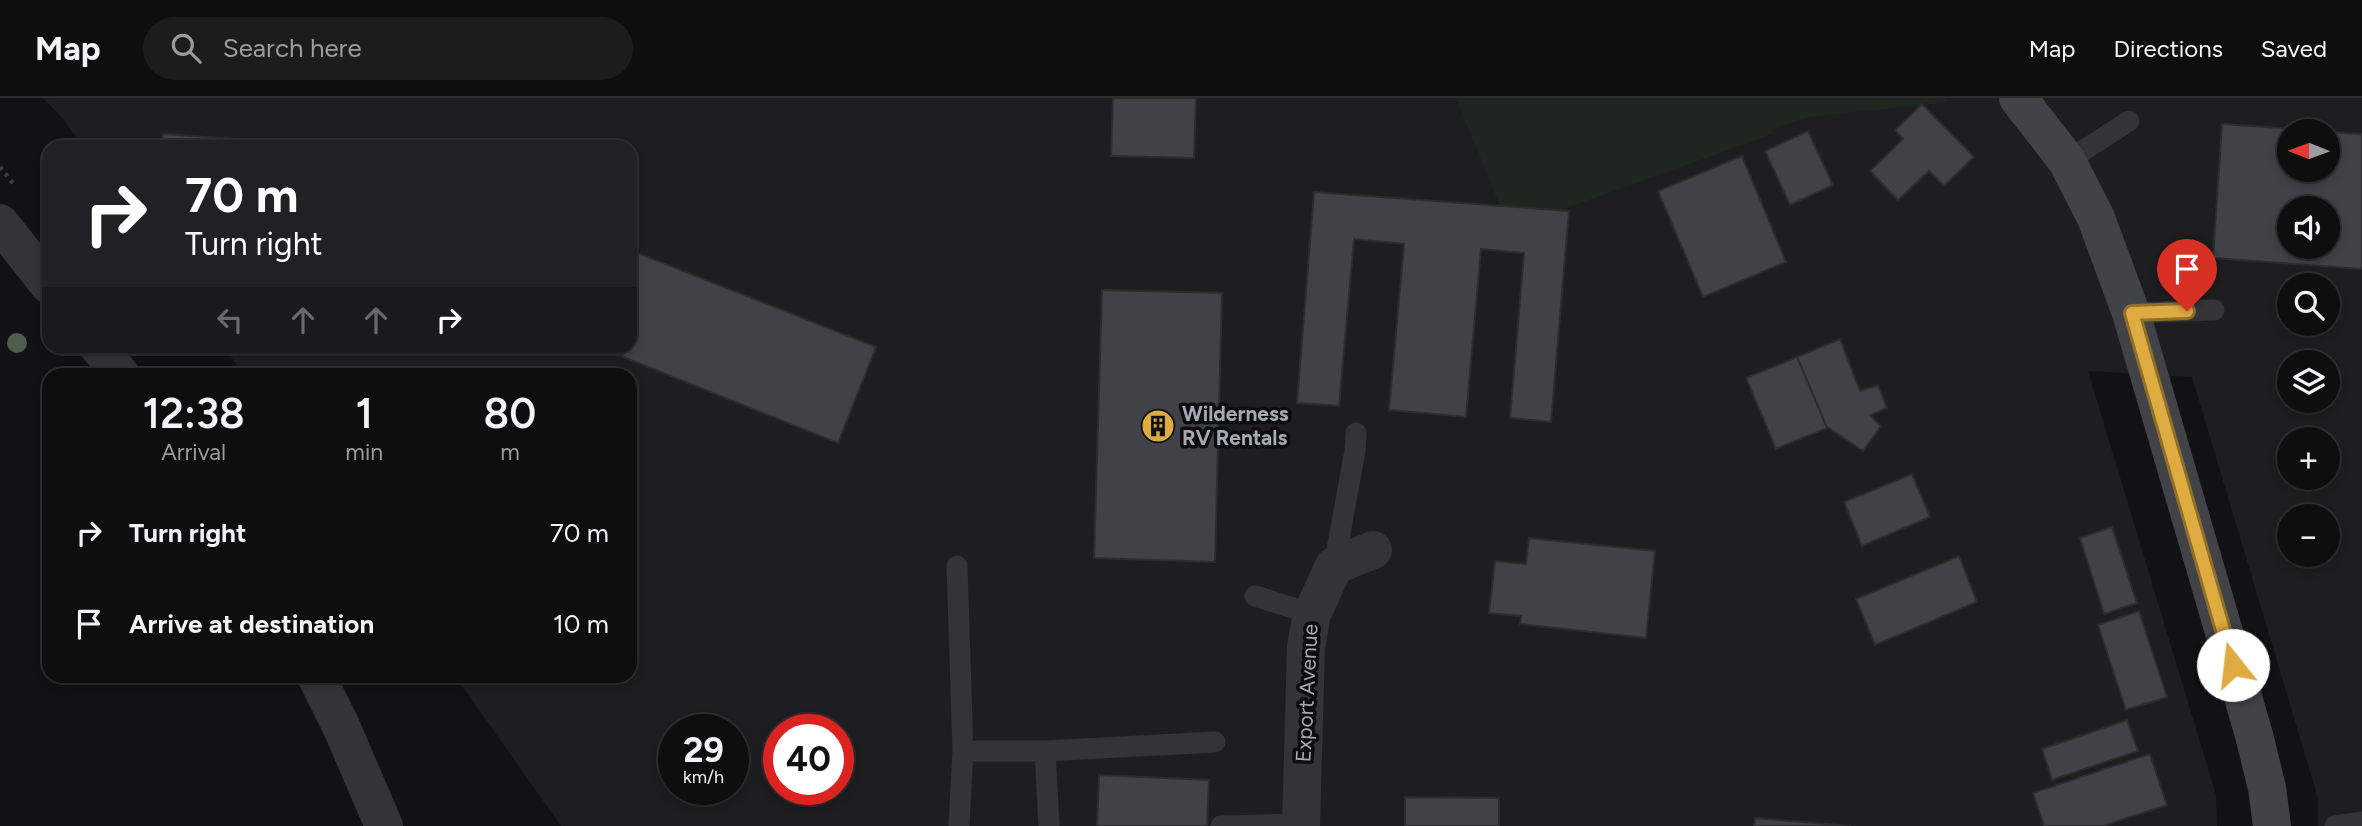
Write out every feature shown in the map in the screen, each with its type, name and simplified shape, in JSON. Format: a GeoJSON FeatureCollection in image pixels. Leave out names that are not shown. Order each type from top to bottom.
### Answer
{"type":"FeatureCollection","features":[{"type":"Feature","properties":{"kind":"street"},"geometry":{"type":"LineString","coordinates":[[2018,98],[2067,161],[2096,218],[2132,313],[2255,735],[2272,826]]}},
{"type":"Feature","properties":{"kind":"street"},"geometry":{"type":"LineString","coordinates":[[0,223],[42,276]]}},
{"type":"Feature","properties":{"kind":"street"},"geometry":{"type":"LineString","coordinates":[[104,354],[115,368]]}},
{"type":"Feature","properties":{"kind":"street"},"geometry":{"type":"LineString","coordinates":[[1334,566],[1373,550]]}},
{"type":"Feature","properties":{"kind":"street","name":"Export Avenue"},"geometry":{"type":"LineString","coordinates":[[1301,825],[1306,647],[1312,614],[1334,566]]}},
{"type":"Feature","properties":{"kind":"street"},"geometry":{"type":"LineString","coordinates":[[320,683],[384,826]]}},
{"type":"Feature","properties":{"kind":"lane"},"geometry":{"type":"LineString","coordinates":[[2067,161],[2129,121]]}},
{"type":"Feature","properties":{"kind":"lane"},"geometry":{"type":"LineString","coordinates":[[2132,313],[2214,310]]}},
{"type":"Feature","properties":{"kind":"lane"},"geometry":{"type":"LineString","coordinates":[[1334,566],[1353,465],[1356,433]]}},
{"type":"Feature","properties":{"kind":"lane"},"geometry":{"type":"LineString","coordinates":[[957,566],[962,751],[958,826]]}},
{"type":"Feature","properties":{"kind":"lane"},"geometry":{"type":"LineString","coordinates":[[1255,596],[1312,614]]}},
{"type":"Feature","properties":{"kind":"lane"},"geometry":{"type":"LineString","coordinates":[[962,751],[1045,751],[1215,742]]}},
{"type":"Feature","properties":{"kind":"lane"},"geometry":{"type":"LineString","coordinates":[[1045,751],[1049,826]]}},
{"type":"Feature","properties":{"kind":"lane"},"geometry":{"type":"LineString","coordinates":[[2335,826],[2362,821]]}},
{"type":"Feature","properties":{"kind":"lane"},"geometry":{"type":"LineString","coordinates":[[1221,826],[1301,825]]}},
{"type":"Feature","properties":{"kind":"shaded area"},"geometry":{"type":"Polygon","coordinates":[[[43,98],[2362,98],[2362,826],[2318,826],[2318,798],[2192,377],[2088,371],[2216,795],[2217,826],[561,826],[460,683],[637,683],[637,368],[239,368],[229,354],[637,354],[637,140],[78,140],[65,121],[43,98]]]}},
{"type":"Feature","properties":{"kind":"shaded area"},"geometry":{"type":"Polygon","coordinates":[[[1456,98],[1944,98],[1949,102],[1810,117],[1771,129],[1773,134],[1561,210],[1500,206],[1456,98]]]}},
{"type":"Feature","properties":{"kind":"building"},"geometry":{"type":"Polygon","coordinates":[[[1113,98],[1196,98],[1194,158],[1111,156],[1113,98]]]}},
{"type":"Feature","properties":{"kind":"building"},"geometry":{"type":"Polygon","coordinates":[[[1922,104],[1974,157],[1944,186],[1929,171],[1898,200],[1870,171],[1903,139],[1895,130],[1922,104]]]}},
{"type":"Feature","properties":{"kind":"building"},"geometry":{"type":"Polygon","coordinates":[[[2222,124],[2277,128],[2277,182],[2340,182],[2340,133],[2362,134],[2362,269],[2213,258],[2222,124]]]}},
{"type":"Feature","properties":{"kind":"building"},"geometry":{"type":"Polygon","coordinates":[[[1808,131],[1833,185],[1790,205],[1765,151],[1808,131]]]}},
{"type":"Feature","properties":{"kind":"building"},"geometry":{"type":"Polygon","coordinates":[[[163,134],[253,140],[163,140],[163,134]]]}},
{"type":"Feature","properties":{"kind":"building"},"geometry":{"type":"Polygon","coordinates":[[[1742,156],[1786,262],[1703,297],[1658,191],[1742,156]]]}},
{"type":"Feature","properties":{"kind":"building"},"geometry":{"type":"Polygon","coordinates":[[[1314,192],[1569,211],[1551,422],[1510,418],[1524,253],[1481,249],[1466,417],[1389,410],[1404,244],[1354,239],[1339,406],[1297,403],[1314,192]]]}},
{"type":"Feature","properties":{"kind":"building"},"geometry":{"type":"Polygon","coordinates":[[[637,253],[876,347],[838,443],[616,354],[637,354],[637,253]]]}},
{"type":"Feature","properties":{"kind":"building","name":"Wilderness RV Rentals"},"geometry":{"type":"Polygon","coordinates":[[[1102,290],[1222,293],[1215,562],[1094,558],[1102,290]]]}},
{"type":"Feature","properties":{"kind":"building"},"geometry":{"type":"Polygon","coordinates":[[[1840,339],[1860,391],[1878,385],[1887,408],[1870,415],[1881,426],[1863,451],[1826,426],[1797,357],[1840,339]]]}},
{"type":"Feature","properties":{"kind":"building"},"geometry":{"type":"Polygon","coordinates":[[[1797,357],[1827,428],[1776,449],[1746,378],[1797,357]]]}},
{"type":"Feature","properties":{"kind":"building"},"geometry":{"type":"Polygon","coordinates":[[[1912,474],[1930,517],[1862,546],[1844,502],[1912,474]]]}},
{"type":"Feature","properties":{"kind":"building"},"geometry":{"type":"Polygon","coordinates":[[[2112,527],[2137,603],[2104,614],[2080,538],[2112,527]]]}},
{"type":"Feature","properties":{"kind":"building"},"geometry":{"type":"Polygon","coordinates":[[[1529,538],[1655,551],[1646,638],[1520,624],[1521,616],[1489,613],[1495,561],[1526,564],[1529,538]]]}},
{"type":"Feature","properties":{"kind":"building"},"geometry":{"type":"Polygon","coordinates":[[[1959,556],[1977,602],[1875,645],[1856,599],[1959,556]]]}},
{"type":"Feature","properties":{"kind":"building"},"geometry":{"type":"Polygon","coordinates":[[[2139,611],[2167,697],[2126,710],[2098,625],[2139,611]]]}},
{"type":"Feature","properties":{"kind":"building"},"geometry":{"type":"Polygon","coordinates":[[[2127,720],[2138,751],[2052,780],[2042,749],[2127,720]]]}},
{"type":"Feature","properties":{"kind":"building"},"geometry":{"type":"Polygon","coordinates":[[[2150,754],[2167,805],[2103,826],[2044,826],[2033,793],[2150,754]]]}},
{"type":"Feature","properties":{"kind":"building"},"geometry":{"type":"Polygon","coordinates":[[[1099,775],[1209,780],[1207,826],[1097,826],[1099,775]]]}},
{"type":"Feature","properties":{"kind":"building"},"geometry":{"type":"Polygon","coordinates":[[[1405,797],[1499,798],[1499,826],[1405,826],[1405,797]]]}},
{"type":"Feature","properties":{"kind":"building"},"geometry":{"type":"Polygon","coordinates":[[[1755,818],[1851,826],[1754,826],[1755,818]]]}},
{"type":"Feature","properties":{"kind":"place","name":"Wilderness RV Rentals"},"geometry":{"type":"Point","coordinates":[1158,426]}},
{"type":"Feature","properties":{"kind":"route"},"geometry":{"type":"LineString","coordinates":[[2187,311],[2132,313],[2233,665]]}}]}
